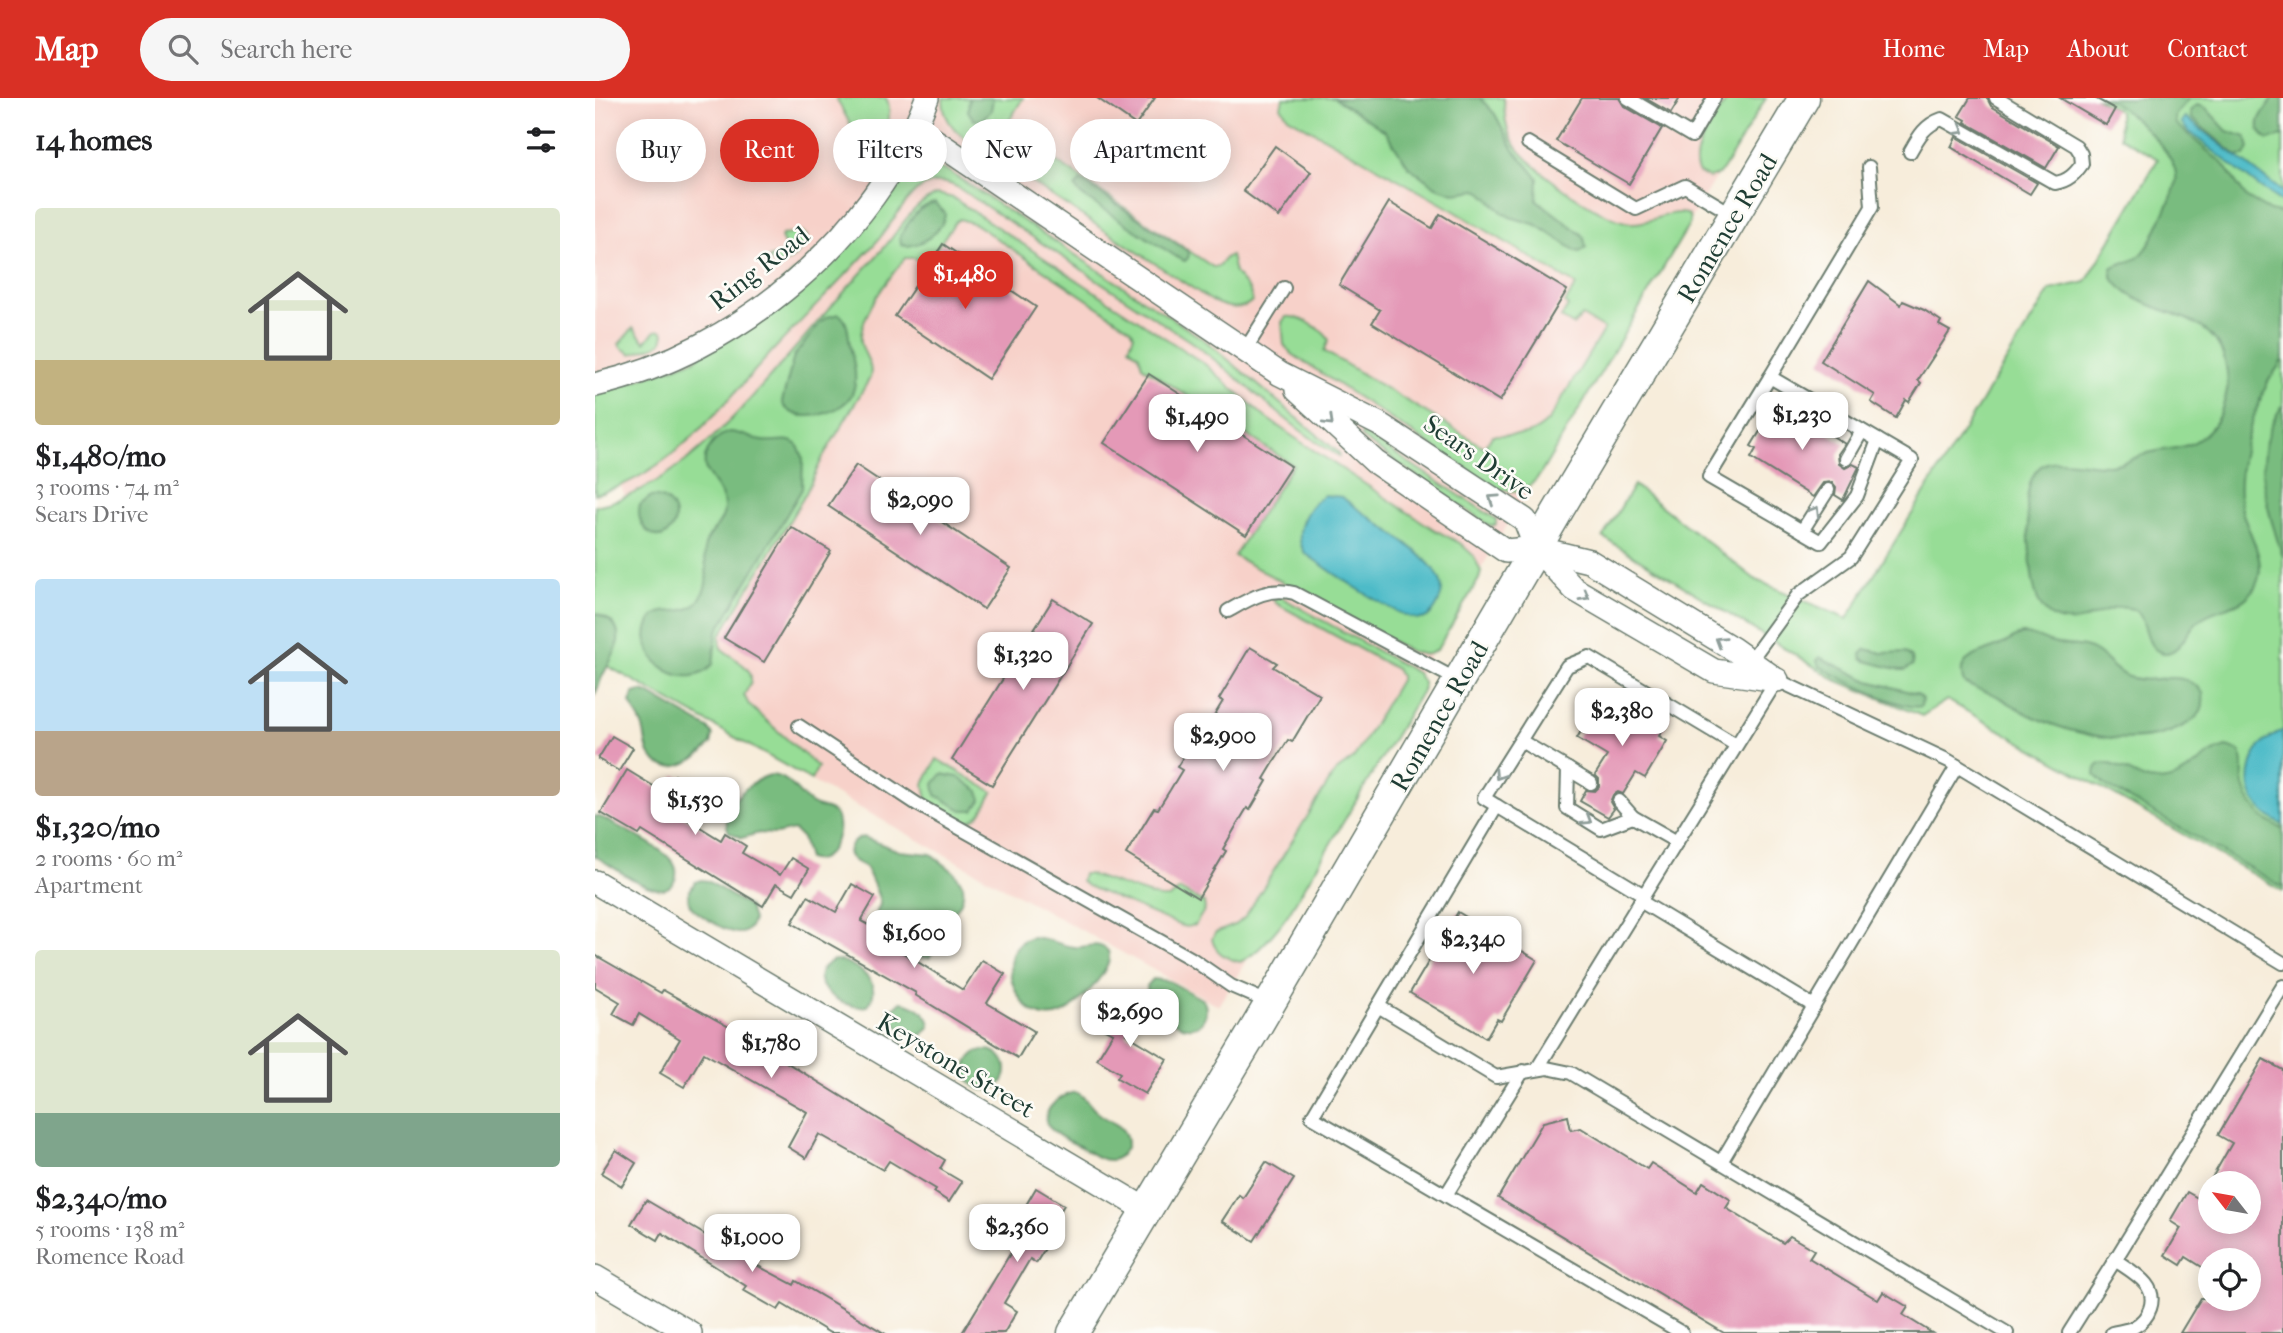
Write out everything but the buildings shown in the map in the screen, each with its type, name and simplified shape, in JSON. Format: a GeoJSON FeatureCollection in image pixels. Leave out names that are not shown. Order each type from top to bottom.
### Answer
{"type":"FeatureCollection","features":[{"type":"Feature","properties":{"kind":"street","name":"Ring Road"},"geometry":{"type":"LineString","coordinates":[[919,119],[927,98]]}},
{"type":"Feature","properties":{"kind":"street","name":"Romence Road"},"geometry":{"type":"LineString","coordinates":[[1073,1333],[1804,98]]}},
{"type":"Feature","properties":{"kind":"street","name":"Sears Drive"},"geometry":{"type":"LineString","coordinates":[[947,149],[1280,374],[1379,424],[1525,520],[1537,548],[1506,551],[1392,474],[1356,446],[1280,374]]}},
{"type":"Feature","properties":{"kind":"street","name":"Ring Road"},"geometry":{"type":"LineString","coordinates":[[595,385],[652,368],[688,352],[734,326],[790,286],[828,251],[883,182]]}},
{"type":"Feature","properties":{"kind":"street"},"geometry":{"type":"LineString","coordinates":[[1537,548],[1589,561],[1777,680]]}},
{"type":"Feature","properties":{"kind":"street"},"geometry":{"type":"LineString","coordinates":[[1537,548],[1574,589],[1714,671],[1777,680]]}},
{"type":"Feature","properties":{"kind":"street","name":"Keystone Street"},"geometry":{"type":"LineString","coordinates":[[595,881],[1145,1209]]}},
{"type":"Feature","properties":{"kind":"street"},"geometry":{"type":"LineString","coordinates":[[595,1277],[690,1333]]}},
{"type":"Feature","properties":{"kind":"lane"},"geometry":{"type":"LineString","coordinates":[[1628,98],[1692,136],[1714,98]]}},
{"type":"Feature","properties":{"kind":"lane"},"geometry":{"type":"LineString","coordinates":[[1910,152],[1922,131],[1931,123],[1942,120],[2055,183],[2064,182],[2075,174],[2082,164],[2081,154],[2076,146],[1996,98]]}},
{"type":"Feature","properties":{"kind":"lane"},"geometry":{"type":"LineString","coordinates":[[1528,143],[1636,209],[1685,186],[1734,215]]}},
{"type":"Feature","properties":{"kind":"lane"},"geometry":{"type":"LineString","coordinates":[[1869,167],[1872,207],[1709,477],[1821,542],[1857,496],[1878,440]]}},
{"type":"Feature","properties":{"kind":"lane"},"geometry":{"type":"LineString","coordinates":[[1245,350],[1284,288]]}},
{"type":"Feature","properties":{"kind":"lane"},"geometry":{"type":"LineString","coordinates":[[1750,661],[1798,595],[1851,557],[1912,460],[1770,377]]}},
{"type":"Feature","properties":{"kind":"lane"},"geometry":{"type":"LineString","coordinates":[[1846,459],[1862,431]]}},
{"type":"Feature","properties":{"kind":"lane"},"geometry":{"type":"LineString","coordinates":[[1802,531],[1828,490]]}},
{"type":"Feature","properties":{"kind":"lane"},"geometry":{"type":"LineString","coordinates":[[1228,611],[1268,591],[1294,593],[1460,681]]}},
{"type":"Feature","properties":{"kind":"lane"},"geometry":{"type":"LineString","coordinates":[[1736,745],[1589,657],[1567,666],[1484,798],[1814,1006]]}},
{"type":"Feature","properties":{"kind":"lane"},"geometry":{"type":"LineString","coordinates":[[1537,1069],[1777,680],[1957,766],[2283,963]]}},
{"type":"Feature","properties":{"kind":"lane"},"geometry":{"type":"LineString","coordinates":[[799,726],[927,810],[1192,959],[1231,986],[1270,1003]]}},
{"type":"Feature","properties":{"kind":"lane"},"geometry":{"type":"LineString","coordinates":[[1521,741],[1591,783]]}},
{"type":"Feature","properties":{"kind":"lane"},"geometry":{"type":"LineString","coordinates":[[1721,1162],[1957,766]]}},
{"type":"Feature","properties":{"kind":"lane"},"geometry":{"type":"LineString","coordinates":[[1568,769],[1567,808],[1601,829],[1633,817]]}},
{"type":"Feature","properties":{"kind":"lane"},"geometry":{"type":"LineString","coordinates":[[1619,801],[1633,817],[1677,842]]}},
{"type":"Feature","properties":{"kind":"lane"},"geometry":{"type":"LineString","coordinates":[[1496,806],[1312,1117],[1682,1333]]}},
{"type":"Feature","properties":{"kind":"lane"},"geometry":{"type":"LineString","coordinates":[[2070,1333],[2283,986]]}},
{"type":"Feature","properties":{"kind":"lane"},"geometry":{"type":"LineString","coordinates":[[1378,1006],[1496,1077],[1547,1068],[1571,1073],[2007,1333]]}},
{"type":"Feature","properties":{"kind":"lane"},"geometry":{"type":"LineString","coordinates":[[1445,1195],[1523,1071]]}},
{"type":"Feature","properties":{"kind":"lane"},"geometry":{"type":"LineString","coordinates":[[2112,1333],[2134,1328],[2146,1316],[2152,1304],[2152,1293],[2146,1283],[2115,1260]]}},
{"type":"Feature","properties":{"kind":"shaded area"},"geometry":{"type":"Polygon","coordinates":[[[595,98],[1763,98],[1219,1006],[730,736],[595,428],[595,98]]]}},
{"type":"Feature","properties":{"kind":"green space"},"geometry":{"type":"Polygon","coordinates":[[[836,98],[886,98],[889,106],[888,119],[847,119],[836,98]]]}},
{"type":"Feature","properties":{"kind":"green space"},"geometry":{"type":"Polygon","coordinates":[[[943,98],[1023,98],[1010,119],[961,119],[961,135],[949,122],[943,98]]]}},
{"type":"Feature","properties":{"kind":"green space"},"geometry":{"type":"Polygon","coordinates":[[[969,98],[993,98],[991,111],[982,119],[973,119],[968,111],[969,98]]]}},
{"type":"Feature","properties":{"kind":"green space"},"geometry":{"type":"Polygon","coordinates":[[[1283,98],[1504,98],[1508,130],[1520,151],[1549,178],[1584,202],[1631,223],[1675,213],[1689,215],[1690,223],[1540,475],[1526,488],[1509,491],[1496,488],[1292,354],[1284,345],[1282,322],[1286,317],[1291,317],[1316,327],[1329,340],[1324,351],[1484,447],[1493,435],[1529,433],[1549,420],[1604,329],[1582,316],[1573,325],[1561,318],[1568,306],[1565,303],[1576,285],[1456,212],[1288,117],[1281,107],[1283,98]]]}},
{"type":"Feature","properties":{"kind":"green space"},"geometry":{"type":"Polygon","coordinates":[[[1334,98],[1480,98],[1495,114],[1514,150],[1538,178],[1537,200],[1581,234],[1586,247],[1580,252],[1576,251],[1537,225],[1510,217],[1477,190],[1454,193],[1436,187],[1409,167],[1385,131],[1334,98]]]}},
{"type":"Feature","properties":{"kind":"green space"},"geometry":{"type":"Polygon","coordinates":[[[1728,98],[1766,98],[1723,170],[1709,178],[1699,173],[1697,156],[1705,135],[1728,98]]]}},
{"type":"Feature","properties":{"kind":"green space"},"geometry":{"type":"Polygon","coordinates":[[[2097,98],[2283,98],[2283,891],[1947,700],[1922,716],[1836,680],[1603,537],[1634,485],[1756,580],[1847,619],[2050,290],[2086,282],[2158,159],[2120,137],[2119,111],[2097,98]]]}},
{"type":"Feature","properties":{"kind":"green space"},"geometry":{"type":"Polygon","coordinates":[[[2106,98],[2189,98],[2175,116],[2176,124],[2223,164],[2247,198],[2270,211],[2283,214],[2283,357],[2267,384],[2253,419],[2240,480],[2242,508],[2259,561],[2259,578],[2250,595],[2236,604],[2205,616],[2194,625],[2177,648],[2166,653],[2160,652],[2150,643],[2143,621],[2135,610],[2115,608],[2077,621],[2063,621],[2052,617],[2039,601],[2031,566],[2027,501],[2030,483],[2036,471],[2044,464],[2054,461],[2113,465],[2148,453],[2190,444],[2212,427],[2222,409],[2227,390],[2224,358],[2216,341],[2204,329],[2189,320],[2139,300],[2124,290],[2112,277],[2112,268],[2137,258],[2148,246],[2176,182],[2175,171],[2162,147],[2139,123],[2106,98]]]}},
{"type":"Feature","properties":{"kind":"green space"},"geometry":{"type":"Polygon","coordinates":[[[2274,98],[2283,98],[2283,136],[2268,140],[2259,130],[2260,119],[2274,98]]]}},
{"type":"Feature","properties":{"kind":"green space"},"geometry":{"type":"Polygon","coordinates":[[[2197,105],[2206,108],[2227,131],[2246,137],[2249,148],[2245,156],[2237,156],[2191,118],[2190,111],[2197,105]]]}},
{"type":"Feature","properties":{"kind":"green space"},"geometry":{"type":"Polygon","coordinates":[[[1056,161],[1070,171],[1070,182],[1087,182],[1213,267],[1218,267],[1226,257],[1231,256],[1235,273],[1250,291],[1252,301],[1243,306],[1227,307],[1212,301],[1031,182],[1056,182],[1056,161]]]}},
{"type":"Feature","properties":{"kind":"green space"},"geometry":{"type":"Polygon","coordinates":[[[947,171],[1206,341],[1339,453],[1339,456],[1300,430],[1191,342],[951,185],[940,182],[947,182],[947,171]]]}},
{"type":"Feature","properties":{"kind":"green space"},"geometry":{"type":"Polygon","coordinates":[[[895,182],[940,182],[915,192],[879,239],[696,433],[649,471],[623,485],[595,494],[595,395],[696,359],[895,182]]]}},
{"type":"Feature","properties":{"kind":"green space"},"geometry":{"type":"Polygon","coordinates":[[[1083,182],[1186,250],[1188,258],[1185,261],[1180,259],[1081,195],[1075,187],[1083,182]]]}},
{"type":"Feature","properties":{"kind":"green space"},"geometry":{"type":"Polygon","coordinates":[[[938,194],[953,198],[1206,365],[1265,417],[1435,530],[1460,543],[1474,556],[1481,572],[1438,648],[1425,654],[1410,651],[1234,556],[1293,465],[1142,366],[1139,355],[1129,347],[1134,335],[1131,329],[975,224],[960,219],[926,263],[905,258],[870,308],[861,341],[869,363],[870,378],[823,457],[805,495],[720,636],[721,648],[744,665],[750,674],[751,682],[744,695],[749,705],[818,767],[811,780],[595,659],[595,506],[626,496],[656,481],[711,439],[760,388],[914,210],[938,194]]]}},
{"type":"Feature","properties":{"kind":"green space"},"geometry":{"type":"Polygon","coordinates":[[[935,203],[945,213],[940,226],[922,242],[901,245],[900,236],[915,215],[929,204],[935,203]]]}},
{"type":"Feature","properties":{"kind":"green space"},"geometry":{"type":"Polygon","coordinates":[[[802,232],[807,236],[806,241],[793,258],[779,265],[770,261],[769,258],[786,252],[782,235],[802,232]]]}},
{"type":"Feature","properties":{"kind":"green space"},"geometry":{"type":"Polygon","coordinates":[[[839,314],[846,324],[854,363],[855,382],[852,394],[838,408],[817,415],[806,416],[787,410],[782,402],[794,356],[821,322],[827,317],[839,314]]]}},
{"type":"Feature","properties":{"kind":"green space"},"geometry":{"type":"Polygon","coordinates":[[[633,328],[645,342],[655,331],[661,330],[664,334],[662,342],[632,354],[619,344],[633,328]]]}},
{"type":"Feature","properties":{"kind":"green space"},"geometry":{"type":"Polygon","coordinates":[[[2283,405],[2283,557],[2266,499],[2263,461],[2272,423],[2283,405]]]}},
{"type":"Feature","properties":{"kind":"green space"},"geometry":{"type":"Polygon","coordinates":[[[729,432],[763,441],[789,441],[797,444],[803,457],[802,489],[717,632],[713,664],[703,673],[678,675],[657,662],[650,651],[646,639],[648,626],[659,613],[692,607],[705,588],[705,545],[722,518],[724,506],[719,491],[707,473],[705,459],[714,441],[729,432]]]}},
{"type":"Feature","properties":{"kind":"green space"},"geometry":{"type":"Polygon","coordinates":[[[1363,433],[1496,519],[1496,525],[1490,526],[1363,439],[1363,433]]]}},
{"type":"Feature","properties":{"kind":"green space"},"geometry":{"type":"Polygon","coordinates":[[[650,497],[659,497],[666,501],[674,512],[673,526],[661,537],[646,530],[639,516],[640,505],[650,497]]]}},
{"type":"Feature","properties":{"kind":"green space"},"geometry":{"type":"Polygon","coordinates":[[[1279,596],[1417,673],[1423,682],[1423,689],[1289,913],[1260,947],[1240,962],[1219,952],[1212,939],[1215,933],[1237,924],[1245,917],[1335,772],[1354,758],[1400,680],[1396,669],[1277,604],[1273,599],[1279,596]]]}},
{"type":"Feature","properties":{"kind":"green space"},"geometry":{"type":"Polygon","coordinates":[[[595,613],[614,624],[618,639],[617,647],[595,694],[595,613]]]}},
{"type":"Feature","properties":{"kind":"green space"},"geometry":{"type":"Polygon","coordinates":[[[2022,634],[2053,643],[2091,649],[2122,674],[2136,679],[2185,680],[2203,693],[2202,709],[2193,720],[2166,733],[2127,739],[2107,738],[2049,723],[1995,695],[1964,683],[1962,668],[1965,662],[2022,634]]]}},
{"type":"Feature","properties":{"kind":"green space"},"geometry":{"type":"Polygon","coordinates":[[[1866,649],[1882,653],[1905,652],[1912,658],[1913,665],[1900,670],[1866,661],[1861,654],[1866,649]]]}},
{"type":"Feature","properties":{"kind":"green space"},"geometry":{"type":"Polygon","coordinates":[[[1819,657],[1869,681],[1917,694],[1922,698],[1921,706],[1901,704],[1854,685],[1819,666],[1819,657]]]}},
{"type":"Feature","properties":{"kind":"green space"},"geometry":{"type":"Polygon","coordinates":[[[641,691],[708,728],[713,735],[711,744],[698,756],[681,765],[664,766],[657,762],[648,752],[642,725],[630,703],[634,693],[641,691]]]}},
{"type":"Feature","properties":{"kind":"green space"},"geometry":{"type":"Polygon","coordinates":[[[2226,747],[2241,754],[2244,787],[2251,803],[2268,821],[2283,829],[2283,887],[2105,785],[2095,775],[2097,767],[2109,764],[2148,780],[2161,781],[2182,774],[2207,756],[2226,747]]]}},
{"type":"Feature","properties":{"kind":"green space"},"geometry":{"type":"Polygon","coordinates":[[[937,759],[993,792],[978,816],[963,821],[927,800],[924,784],[937,759]]]}},
{"type":"Feature","properties":{"kind":"green space"},"geometry":{"type":"Polygon","coordinates":[[[942,774],[958,777],[979,791],[981,800],[974,810],[962,810],[936,795],[934,784],[942,774]]]}},
{"type":"Feature","properties":{"kind":"green space"},"geometry":{"type":"Polygon","coordinates":[[[771,775],[783,779],[810,803],[835,814],[838,825],[836,841],[822,858],[808,859],[802,838],[794,830],[776,834],[759,833],[742,838],[729,832],[726,823],[731,805],[754,782],[771,775]]]}},
{"type":"Feature","properties":{"kind":"green space"},"geometry":{"type":"Polygon","coordinates":[[[595,816],[666,855],[676,871],[672,885],[663,889],[650,887],[595,856],[595,816]]]}},
{"type":"Feature","properties":{"kind":"green space"},"geometry":{"type":"Polygon","coordinates":[[[863,837],[899,851],[931,854],[954,872],[963,885],[962,899],[944,925],[929,958],[919,957],[876,920],[879,897],[865,867],[853,860],[849,853],[853,843],[863,837]]]}},
{"type":"Feature","properties":{"kind":"green space"},"geometry":{"type":"Polygon","coordinates":[[[1083,874],[1160,898],[1169,898],[1180,890],[1204,903],[1205,909],[1195,925],[1179,925],[1087,886],[1081,881],[1083,874]]]}},
{"type":"Feature","properties":{"kind":"green space"},"geometry":{"type":"Polygon","coordinates":[[[708,881],[749,907],[753,920],[748,930],[741,933],[727,930],[693,908],[688,894],[695,882],[708,881]]]}},
{"type":"Feature","properties":{"kind":"green space"},"geometry":{"type":"Polygon","coordinates":[[[1032,937],[1077,947],[1097,945],[1107,951],[1109,957],[1107,966],[1094,985],[1075,1005],[1057,1016],[1041,1015],[1027,1007],[1017,993],[1011,976],[1011,959],[1018,946],[1032,937]]]}},
{"type":"Feature","properties":{"kind":"green space"},"geometry":{"type":"Polygon","coordinates":[[[834,960],[859,969],[871,982],[872,998],[867,1006],[846,1004],[827,992],[821,984],[823,967],[834,960]]]}},
{"type":"Feature","properties":{"kind":"green space"},"geometry":{"type":"Polygon","coordinates":[[[1153,979],[1169,981],[1203,1000],[1206,1014],[1199,1024],[1181,1026],[1162,1013],[1149,995],[1147,986],[1153,979]]]}},
{"type":"Feature","properties":{"kind":"green space"},"geometry":{"type":"Polygon","coordinates":[[[901,1002],[916,1007],[927,1017],[930,1026],[922,1035],[911,1035],[891,1022],[888,1012],[901,1002]]]}},
{"type":"Feature","properties":{"kind":"green space"},"geometry":{"type":"Polygon","coordinates":[[[986,1050],[1000,1056],[1006,1070],[1000,1084],[986,1090],[972,1084],[966,1070],[972,1056],[986,1050]]]}},
{"type":"Feature","properties":{"kind":"green space"},"geometry":{"type":"Polygon","coordinates":[[[1075,1092],[1121,1128],[1127,1146],[1119,1157],[1111,1160],[1099,1158],[1059,1135],[1047,1124],[1046,1117],[1051,1106],[1062,1097],[1075,1092]]]}},
{"type":"Feature","properties":{"kind":"water"},"geometry":{"type":"Polygon","coordinates":[[[2185,117],[2283,192],[2283,203],[2187,130],[2181,122],[2185,117]]]}},
{"type":"Feature","properties":{"kind":"water"},"geometry":{"type":"Polygon","coordinates":[[[1324,495],[1342,497],[1427,561],[1437,574],[1442,589],[1438,604],[1430,615],[1421,619],[1398,612],[1306,554],[1300,530],[1306,513],[1324,495]]]}},
{"type":"Feature","properties":{"kind":"water"},"geometry":{"type":"Polygon","coordinates":[[[2283,730],[2283,825],[2267,815],[2255,802],[2249,777],[2259,747],[2283,730]]]}}]}
